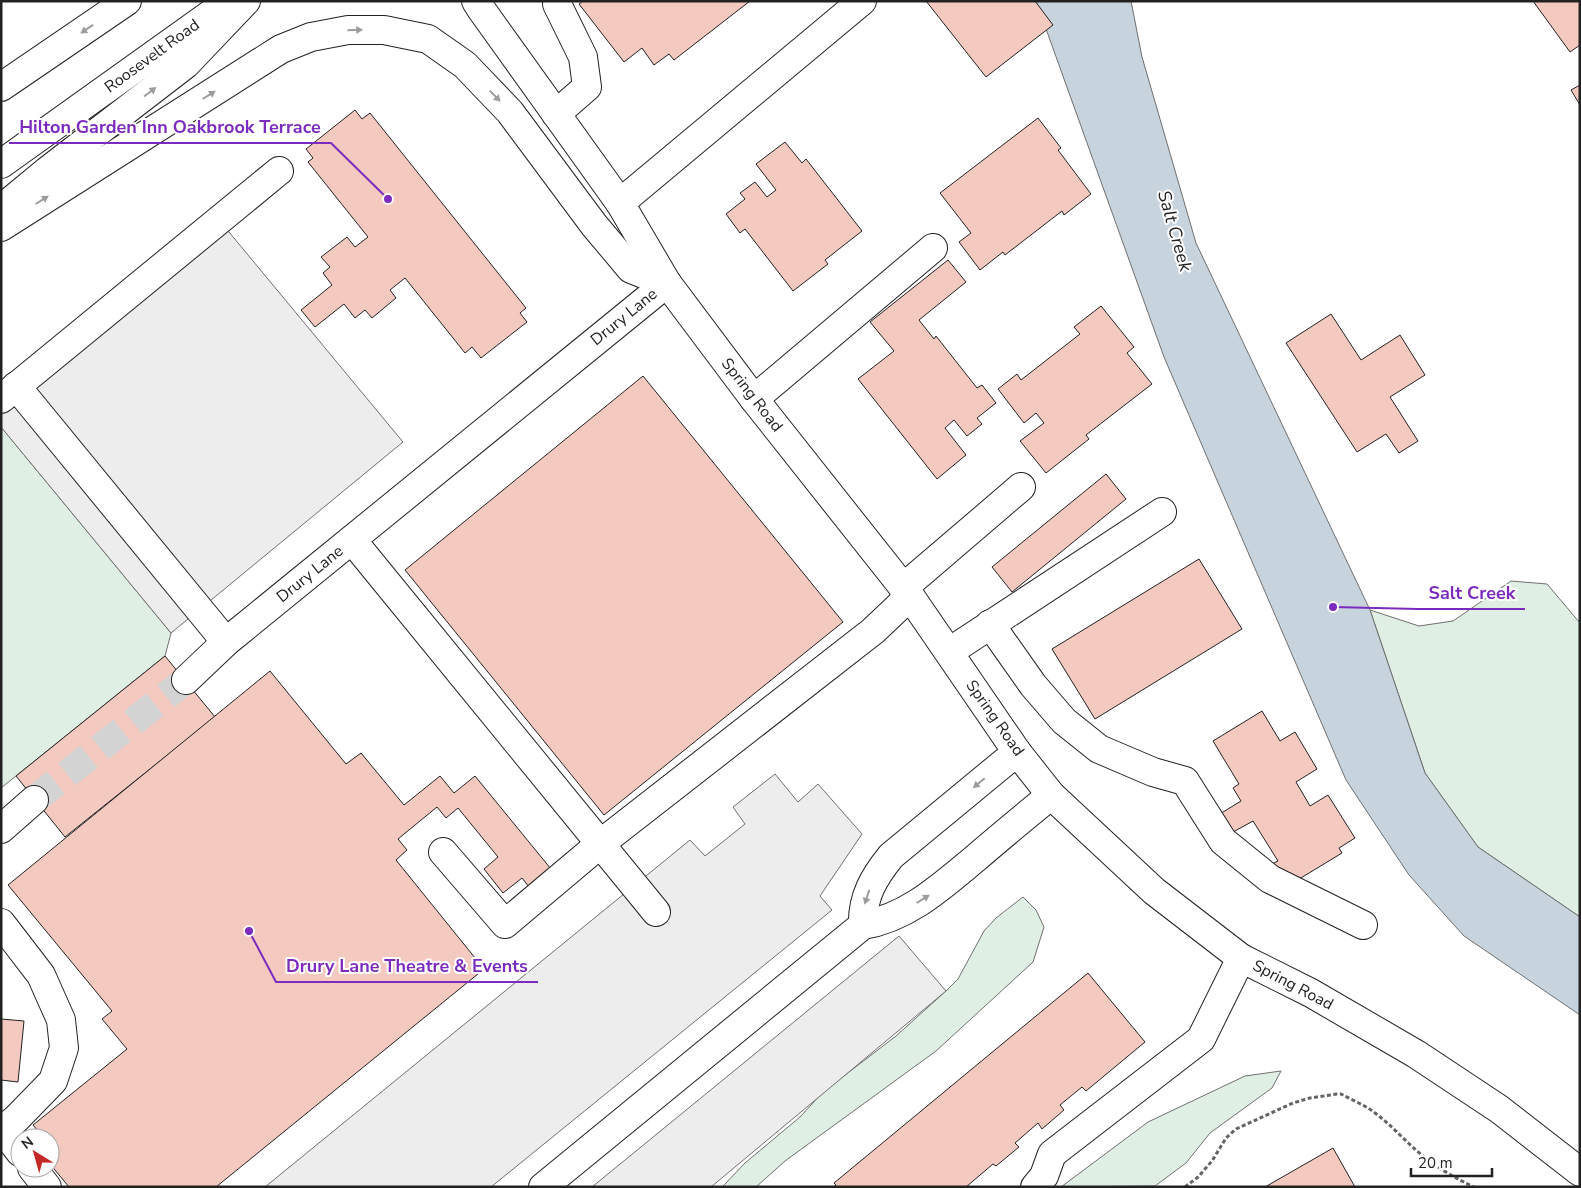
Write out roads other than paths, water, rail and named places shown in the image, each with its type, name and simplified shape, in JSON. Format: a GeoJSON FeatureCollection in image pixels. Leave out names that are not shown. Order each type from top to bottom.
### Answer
{"type":"FeatureCollection","features":[{"type":"Feature","properties":{"kind":"main road"},"geometry":{"type":"LineString","coordinates":[[1,87],[127,1]]}},
{"type":"Feature","properties":{"kind":"main road","name":"Roosevelt Road"},"geometry":{"type":"LineString","coordinates":[[1,164],[229,1]]}},
{"type":"Feature","properties":{"kind":"main road"},"geometry":{"type":"LineString","coordinates":[[1,209],[47,171],[186,64],[246,1]]}},
{"type":"Feature","properties":{"kind":"main road","name":"Spring Road"},"geometry":{"type":"LineString","coordinates":[[476,1],[620,203],[666,282],[754,399],[906,592],[1017,752],[1050,795],[1154,891],[1241,958],[1312,994],[1425,1059],[1499,1109],[1580,1172]]}},
{"type":"Feature","properties":{"kind":"main road"},"geometry":{"type":"LineString","coordinates":[[556,114],[586,87],[583,57],[557,4],[558,1]]}},
{"type":"Feature","properties":{"kind":"main road"},"geometry":{"type":"LineString","coordinates":[[620,203],[862,1]]}},
{"type":"Feature","properties":{"kind":"main road"},"geometry":{"type":"LineString","coordinates":[[1,227],[282,49],[311,37],[348,30],[384,30],[428,39],[465,65],[510,112],[594,224],[631,269],[666,282]]}},
{"type":"Feature","properties":{"kind":"main road"},"geometry":{"type":"LineString","coordinates":[[226,642],[9,393],[279,171]]}},
{"type":"Feature","properties":{"kind":"main road"},"geometry":{"type":"LineString","coordinates":[[754,399],[932,248]]}},
{"type":"Feature","properties":{"kind":"main road","name":"Drury Lane"},"geometry":{"type":"LineString","coordinates":[[186,680],[226,642],[666,282]]}},
{"type":"Feature","properties":{"kind":"main road"},"geometry":{"type":"LineString","coordinates":[[443,852],[505,924],[600,844],[873,631],[906,592],[1021,487]]}},
{"type":"Feature","properties":{"kind":"main road"},"geometry":{"type":"LineString","coordinates":[[949,652],[1162,512]]}},
{"type":"Feature","properties":{"kind":"main road"},"geometry":{"type":"LineString","coordinates":[[352,540],[656,912]]}},
{"type":"Feature","properties":{"kind":"main road"},"geometry":{"type":"LineString","coordinates":[[990,624],[1033,685],[1064,721],[1099,749],[1153,772],[1185,781],[1223,841],[1270,879],[1363,925]]}},
{"type":"Feature","properties":{"kind":"main road"},"geometry":{"type":"LineString","coordinates":[[863,925],[862,910],[878,871],[892,856],[1017,752]]}},
{"type":"Feature","properties":{"kind":"main road"},"geometry":{"type":"LineString","coordinates":[[543,1187],[863,925],[878,923],[898,915],[930,895],[1050,795]]}},
{"type":"Feature","properties":{"kind":"main road"},"geometry":{"type":"LineString","coordinates":[[1,829],[34,800]]}},
{"type":"Feature","properties":{"kind":"main road"},"geometry":{"type":"LineString","coordinates":[[1,923],[41,975],[61,1020],[64,1048],[53,1081],[16,1119],[2,1130],[10,1140]]}},
{"type":"Feature","properties":{"kind":"main road"},"geometry":{"type":"LineString","coordinates":[[1035,1187],[1044,1176],[1052,1154],[1200,1039],[1241,958]]}},
{"type":"Feature","properties":{"kind":"water"},"geometry":{"type":"Polygon","coordinates":[[[1036,1],[1131,1],[1142,57],[1196,243],[1370,610],[1425,773],[1478,847],[1580,917],[1580,1015],[1464,936],[1409,875],[1346,780],[1164,357],[1036,1]]]}},
{"type":"Feature","properties":{"kind":"tunnel"},"geometry":{"type":"LineString","coordinates":[[34,800],[186,680]]}},
{"type":"Feature","properties":{"kind":"place","name":"Hilton Garden Inn Oakbrook Terrace"},"geometry":{"type":"Point","coordinates":[388,199]}},
{"type":"Feature","properties":{"kind":"place","name":"Salt Creek"},"geometry":{"type":"Point","coordinates":[1333,607]}},
{"type":"Feature","properties":{"kind":"place","name":"Drury Lane Theatre & Events"},"geometry":{"type":"Point","coordinates":[249,931]}}]}
